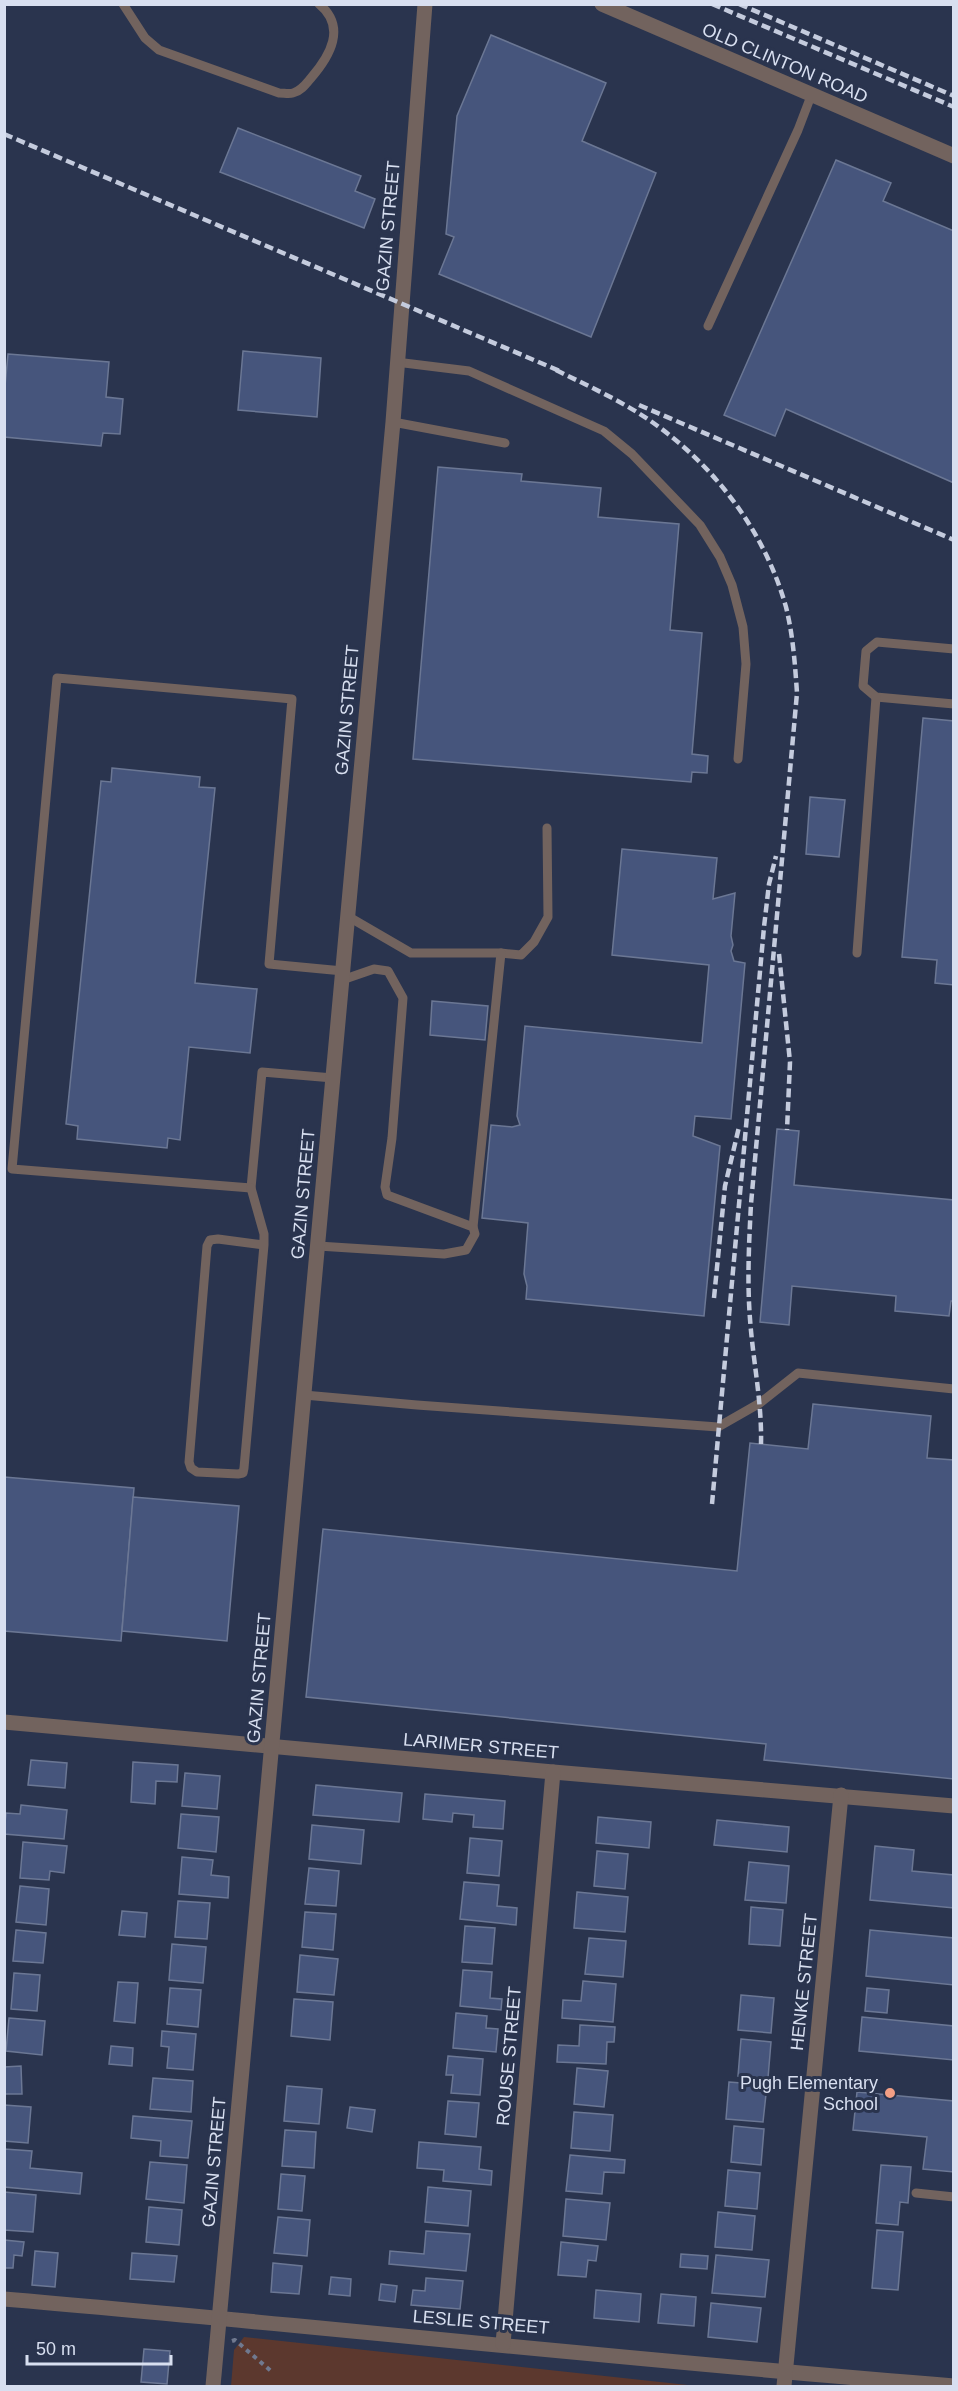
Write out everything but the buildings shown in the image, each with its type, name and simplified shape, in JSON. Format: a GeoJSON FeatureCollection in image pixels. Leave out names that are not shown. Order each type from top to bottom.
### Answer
{"type":"FeatureCollection","features":[{"type":"Feature","properties":{"kind":"street","name":"GAZIN STREET"},"geometry":{"type":"LineString","coordinates":[[213,2386],[349,917],[393,422],[426,4]]}},
{"type":"Feature","properties":{"kind":"street","name":"OLD CLINTON ROAD"},"geometry":{"type":"LineString","coordinates":[[602,4],[954,156]]}},
{"type":"Feature","properties":{"kind":"street","name":"LARIMER STREET"},"geometry":{"type":"LineString","coordinates":[[4,1722],[954,1806]]}},
{"type":"Feature","properties":{"kind":"street","name":"ROUSE STREET"},"geometry":{"type":"LineString","coordinates":[[503,2344],[553,1772]]}},
{"type":"Feature","properties":{"kind":"street","name":"HENKE STREET"},"geometry":{"type":"LineString","coordinates":[[784,2379],[841,1795]]}},
{"type":"Feature","properties":{"kind":"street","name":"LESLIE STREET"},"geometry":{"type":"LineString","coordinates":[[4,2300],[503,2344],[784,2379],[954,2386]]}},
{"type":"Feature","properties":{"kind":"lane"},"geometry":{"type":"LineString","coordinates":[[123,4],[145,38],[159,50],[279,93],[291,94],[300,90],[318,70],[326,58],[334,37],[334,26],[330,14],[319,4]]}},
{"type":"Feature","properties":{"kind":"lane"},"geometry":{"type":"LineString","coordinates":[[708,326],[798,130],[811,96]]}},
{"type":"Feature","properties":{"kind":"lane"},"geometry":{"type":"LineString","coordinates":[[396,362],[469,371],[604,431],[638,461],[700,525],[720,557],[732,585],[743,627],[746,664],[738,759]]}},
{"type":"Feature","properties":{"kind":"lane"},"geometry":{"type":"LineString","coordinates":[[393,422],[505,443]]}},
{"type":"Feature","properties":{"kind":"lane"},"geometry":{"type":"LineString","coordinates":[[954,649],[877,642],[866,651],[863,686],[876,697],[954,704]]}},
{"type":"Feature","properties":{"kind":"lane"},"geometry":{"type":"LineString","coordinates":[[251,1188],[12,1169],[57,678],[292,699],[269,964],[343,975],[374,969],[388,971],[403,998],[392,1138],[385,1187],[387,1195],[473,1227]]}},
{"type":"Feature","properties":{"kind":"lane"},"geometry":{"type":"LineString","coordinates":[[857,953],[876,697]]}},
{"type":"Feature","properties":{"kind":"lane"},"geometry":{"type":"LineString","coordinates":[[349,917],[411,953],[521,955],[528,951],[542,932],[548,917],[547,828]]}},
{"type":"Feature","properties":{"kind":"lane"},"geometry":{"type":"LineString","coordinates":[[318,1246],[444,1254],[466,1250],[475,1234],[473,1227],[501,953]]}},
{"type":"Feature","properties":{"kind":"lane"},"geometry":{"type":"LineString","coordinates":[[264,1245],[218,1239],[210,1240],[207,1246],[189,1462],[191,1468],[197,1472],[243,1473],[264,1245],[264,1234],[251,1188],[262,1072],[333,1078]]}},
{"type":"Feature","properties":{"kind":"lane"},"geometry":{"type":"LineString","coordinates":[[304,1395],[718,1427],[760,1403],[798,1373],[954,1389]]}},
{"type":"Feature","properties":{"kind":"lane"},"geometry":{"type":"LineString","coordinates":[[916,2193],[954,2197]]}},
{"type":"Feature","properties":{"kind":"path"},"geometry":{"type":"LineString","coordinates":[[217,2344],[235,2340],[271,2371]]}},
{"type":"Feature","properties":{"kind":"shaded area"},"geometry":{"type":"Polygon","coordinates":[[[244,2337],[697,2386],[231,2386],[234,2350],[244,2337]]]}},
{"type":"Feature","properties":{"kind":"railway"},"geometry":{"type":"LineString","coordinates":[[712,4],[954,107]]}},
{"type":"Feature","properties":{"kind":"railway"},"geometry":{"type":"LineString","coordinates":[[739,4],[954,96]]}},
{"type":"Feature","properties":{"kind":"railway"},"geometry":{"type":"LineString","coordinates":[[4,134],[562,372]]}},
{"type":"Feature","properties":{"kind":"railway"},"geometry":{"type":"LineString","coordinates":[[556,370],[641,414],[697,459],[717,480],[751,527],[777,579],[786,607],[797,693],[751,1204],[748,1276],[761,1444]]}},
{"type":"Feature","properties":{"kind":"railway"},"geometry":{"type":"LineString","coordinates":[[639,405],[954,540]]}},
{"type":"Feature","properties":{"kind":"railway"},"geometry":{"type":"LineString","coordinates":[[712,1504],[764,927],[769,884],[776,856]]}},
{"type":"Feature","properties":{"kind":"railway"},"geometry":{"type":"LineString","coordinates":[[779,954],[790,1062],[787,1130]]}},
{"type":"Feature","properties":{"kind":"railway"},"geometry":{"type":"LineString","coordinates":[[714,1298],[725,1186],[739,1127]]}},
{"type":"Feature","properties":{"kind":"place","name":"Pugh Elementary School"},"geometry":{"type":"Point","coordinates":[890,2093]}}]}
